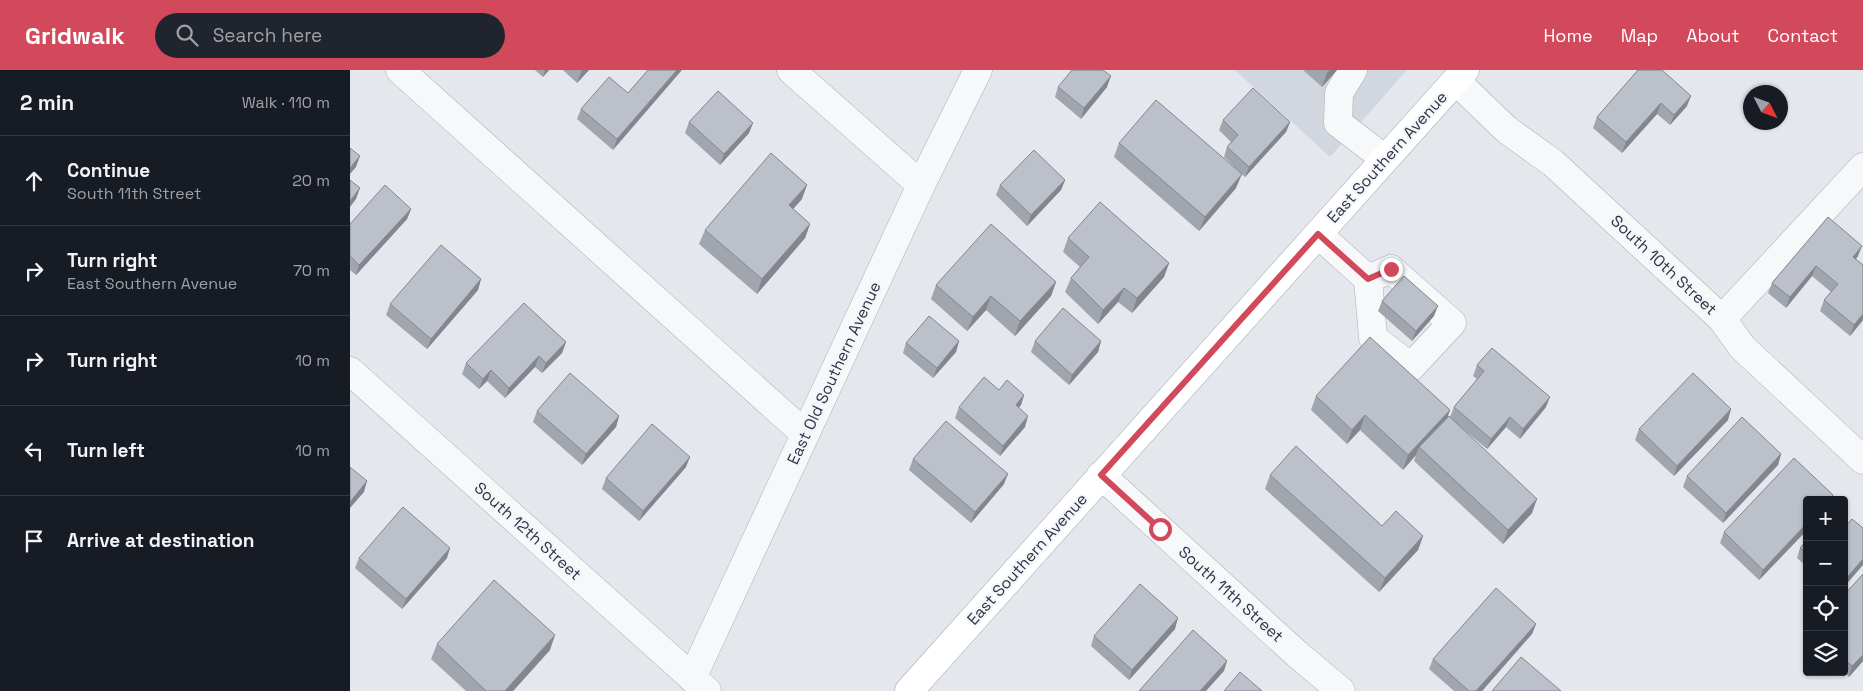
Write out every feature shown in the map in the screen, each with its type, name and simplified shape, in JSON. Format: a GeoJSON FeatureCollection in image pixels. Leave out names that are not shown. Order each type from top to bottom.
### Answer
{"type":"FeatureCollection","features":[{"type":"Feature","properties":{"kind":"main road","name":"East Southern Avenue"},"geometry":{"type":"LineString","coordinates":[[909,691],[1461,75]]}},
{"type":"Feature","properties":{"kind":"street"},"geometry":{"type":"LineString","coordinates":[[400,70],[806,434]]}},
{"type":"Feature","properties":{"kind":"street"},"geometry":{"type":"LineString","coordinates":[[791,70],[921,185]]}},
{"type":"Feature","properties":{"kind":"street","name":"East Old Southern Avenue"},"geometry":{"type":"LineString","coordinates":[[700,684],[806,434],[921,185],[978,70]]}},
{"type":"Feature","properties":{"kind":"street"},"geometry":{"type":"LineString","coordinates":[[1354,70],[1339,93],[1338,123],[1385,159]]}},
{"type":"Feature","properties":{"kind":"street","name":"South 10th Street"},"geometry":{"type":"LineString","coordinates":[[1461,75],[1507,130],[1554,162],[1722,319],[1742,347],[1863,460]]}},
{"type":"Feature","properties":{"kind":"street"},"geometry":{"type":"LineString","coordinates":[[1722,319],[1863,167]]}},
{"type":"Feature","properties":{"kind":"street"},"geometry":{"type":"LineString","coordinates":[[1318,234],[1368,279]]}},
{"type":"Feature","properties":{"kind":"street","name":"South 12th Street"},"geometry":{"type":"LineString","coordinates":[[350,371],[700,684]]}},
{"type":"Feature","properties":{"kind":"street","name":"South 11th Street"},"geometry":{"type":"LineString","coordinates":[[1101,475],[1296,654],[1341,691]]}},
{"type":"Feature","properties":{"kind":"shaded area"},"geometry":{"type":"Polygon","coordinates":[[[1235,70],[1407,70],[1330,157],[1235,70]]]}},
{"type":"Feature","properties":{"kind":"building"},"geometry":{"type":"Polygon","coordinates":[[[648,70],[677,70],[617,139],[581,109],[609,77],[628,93],[648,70]]]}},
{"type":"Feature","properties":{"kind":"building"},"geometry":{"type":"Polygon","coordinates":[[[1072,70],[1103,70],[1111,76],[1084,108],[1058,87],[1072,70]]]}},
{"type":"Feature","properties":{"kind":"building"},"geometry":{"type":"Polygon","coordinates":[[[1638,70],[1662,70],[1691,96],[1674,115],[1661,103],[1626,142],[1597,117],[1638,70]]]}},
{"type":"Feature","properties":{"kind":"building"},"geometry":{"type":"Polygon","coordinates":[[[1253,88],[1290,122],[1249,167],[1227,147],[1238,135],[1223,120],[1253,88]]]}},
{"type":"Feature","properties":{"kind":"building"},"geometry":{"type":"Polygon","coordinates":[[[718,91],[753,123],[724,154],[689,122],[718,91]]]}},
{"type":"Feature","properties":{"kind":"building"},"geometry":{"type":"Polygon","coordinates":[[[1156,100],[1242,174],[1205,217],[1119,143],[1156,100]]]}},
{"type":"Feature","properties":{"kind":"building"},"geometry":{"type":"Polygon","coordinates":[[[350,148],[360,156],[350,168],[350,148]]]}},
{"type":"Feature","properties":{"kind":"building"},"geometry":{"type":"Polygon","coordinates":[[[1034,150],[1065,180],[1031,215],[1000,185],[1034,150]]]}},
{"type":"Feature","properties":{"kind":"building"},"geometry":{"type":"Polygon","coordinates":[[[771,153],[807,185],[789,205],[810,224],[762,279],[705,230],[771,153]]]}},
{"type":"Feature","properties":{"kind":"building"},"geometry":{"type":"Polygon","coordinates":[[[350,180],[360,188],[350,201],[350,180]]]}},
{"type":"Feature","properties":{"kind":"building"},"geometry":{"type":"Polygon","coordinates":[[[385,185],[411,209],[359,265],[350,256],[350,224],[385,185]]]}},
{"type":"Feature","properties":{"kind":"building"},"geometry":{"type":"Polygon","coordinates":[[[1100,202],[1169,263],[1137,298],[1124,288],[1103,310],[1071,278],[1089,257],[1068,238],[1100,202]]]}},
{"type":"Feature","properties":{"kind":"building"},"geometry":{"type":"Polygon","coordinates":[[[1828,217],[1862,246],[1853,257],[1863,265],[1863,314],[1854,325],[1824,300],[1838,284],[1816,266],[1790,297],[1772,283],[1828,217]]]}},
{"type":"Feature","properties":{"kind":"building"},"geometry":{"type":"Polygon","coordinates":[[[991,224],[1056,282],[1020,321],[991,296],[973,317],[936,285],[991,224]]]}},
{"type":"Feature","properties":{"kind":"building"},"geometry":{"type":"Polygon","coordinates":[[[441,245],[481,279],[431,339],[390,304],[441,245]]]}},
{"type":"Feature","properties":{"kind":"building"},"geometry":{"type":"Polygon","coordinates":[[[1404,276],[1438,306],[1416,331],[1382,301],[1404,276]]]}},
{"type":"Feature","properties":{"kind":"building"},"geometry":{"type":"Polygon","coordinates":[[[524,303],[566,342],[546,363],[539,356],[509,388],[491,370],[483,379],[466,363],[524,303]]]}},
{"type":"Feature","properties":{"kind":"building"},"geometry":{"type":"Polygon","coordinates":[[[1063,308],[1101,341],[1072,375],[1035,341],[1063,308]]]}},
{"type":"Feature","properties":{"kind":"building"},"geometry":{"type":"Polygon","coordinates":[[[929,316],[959,341],[937,368],[906,343],[929,316]]]}},
{"type":"Feature","properties":{"kind":"building"},"geometry":{"type":"Polygon","coordinates":[[[1370,337],[1450,410],[1408,455],[1365,415],[1352,430],[1316,396],[1370,337]]]}},
{"type":"Feature","properties":{"kind":"building"},"geometry":{"type":"Polygon","coordinates":[[[1492,348],[1550,397],[1523,429],[1510,417],[1491,439],[1454,407],[1484,371],[1477,365],[1492,348]]]}},
{"type":"Feature","properties":{"kind":"building"},"geometry":{"type":"Polygon","coordinates":[[[570,373],[619,416],[586,454],[537,411],[570,373]]]}},
{"type":"Feature","properties":{"kind":"building"},"geometry":{"type":"Polygon","coordinates":[[[1693,373],[1731,409],[1677,466],[1639,429],[1693,373]]]}},
{"type":"Feature","properties":{"kind":"building"},"geometry":{"type":"Polygon","coordinates":[[[984,377],[999,390],[1007,380],[1024,395],[1016,405],[1028,416],[1003,446],[959,407],[984,377]]]}},
{"type":"Feature","properties":{"kind":"building"},"geometry":{"type":"Polygon","coordinates":[[[1449,416],[1537,499],[1508,530],[1419,447],[1449,416]]]}},
{"type":"Feature","properties":{"kind":"building"},"geometry":{"type":"Polygon","coordinates":[[[1742,417],[1781,454],[1726,513],[1687,476],[1742,417]]]}},
{"type":"Feature","properties":{"kind":"building"},"geometry":{"type":"Polygon","coordinates":[[[946,421],[1008,474],[975,512],[913,459],[946,421]]]}},
{"type":"Feature","properties":{"kind":"building"},"geometry":{"type":"Polygon","coordinates":[[[652,424],[690,457],[643,511],[606,478],[652,424]]]}},
{"type":"Feature","properties":{"kind":"building"},"geometry":{"type":"Polygon","coordinates":[[[1296,446],[1382,526],[1396,511],[1423,536],[1385,578],[1270,475],[1296,446]]]}},
{"type":"Feature","properties":{"kind":"building"},"geometry":{"type":"Polygon","coordinates":[[[1794,458],[1833,495],[1803,496],[1803,527],[1763,570],[1724,532],[1794,458]]]}},
{"type":"Feature","properties":{"kind":"building"},"geometry":{"type":"Polygon","coordinates":[[[350,467],[367,481],[350,502],[350,467]]]}},
{"type":"Feature","properties":{"kind":"building"},"geometry":{"type":"Polygon","coordinates":[[[403,507],[450,548],[406,599],[359,558],[403,507]]]}},
{"type":"Feature","properties":{"kind":"building"},"geometry":{"type":"Polygon","coordinates":[[[1852,519],[1863,528],[1863,559],[1848,576],[1848,541],[1848,524],[1852,519]]]}},
{"type":"Feature","properties":{"kind":"building"},"geometry":{"type":"Polygon","coordinates":[[[1863,574],[1863,655],[1852,666],[1848,662],[1848,591],[1863,574]]]}},
{"type":"Feature","properties":{"kind":"building"},"geometry":{"type":"Polygon","coordinates":[[[494,580],[555,635],[505,691],[486,691],[437,644],[494,580]]]}},
{"type":"Feature","properties":{"kind":"building"},"geometry":{"type":"Polygon","coordinates":[[[1140,584],[1178,618],[1132,670],[1094,636],[1140,584]]]}},
{"type":"Feature","properties":{"kind":"building"},"geometry":{"type":"Polygon","coordinates":[[[1496,588],[1536,624],[1476,691],[1469,691],[1433,659],[1496,588]]]}},
{"type":"Feature","properties":{"kind":"building"},"geometry":{"type":"Polygon","coordinates":[[[1193,630],[1227,661],[1200,691],[1139,691],[1193,630]]]}},
{"type":"Feature","properties":{"kind":"building"},"geometry":{"type":"Polygon","coordinates":[[[1521,657],[1561,691],[1492,691],[1521,657]]]}},
{"type":"Feature","properties":{"kind":"building"},"geometry":{"type":"Polygon","coordinates":[[[1240,672],[1262,691],[1224,691],[1240,672]]]}},
{"type":"Feature","properties":{"kind":"route"},"geometry":{"type":"LineString","coordinates":[[1160,529],[1101,475],[1318,234],[1368,279],[1391,269]]}}]}
